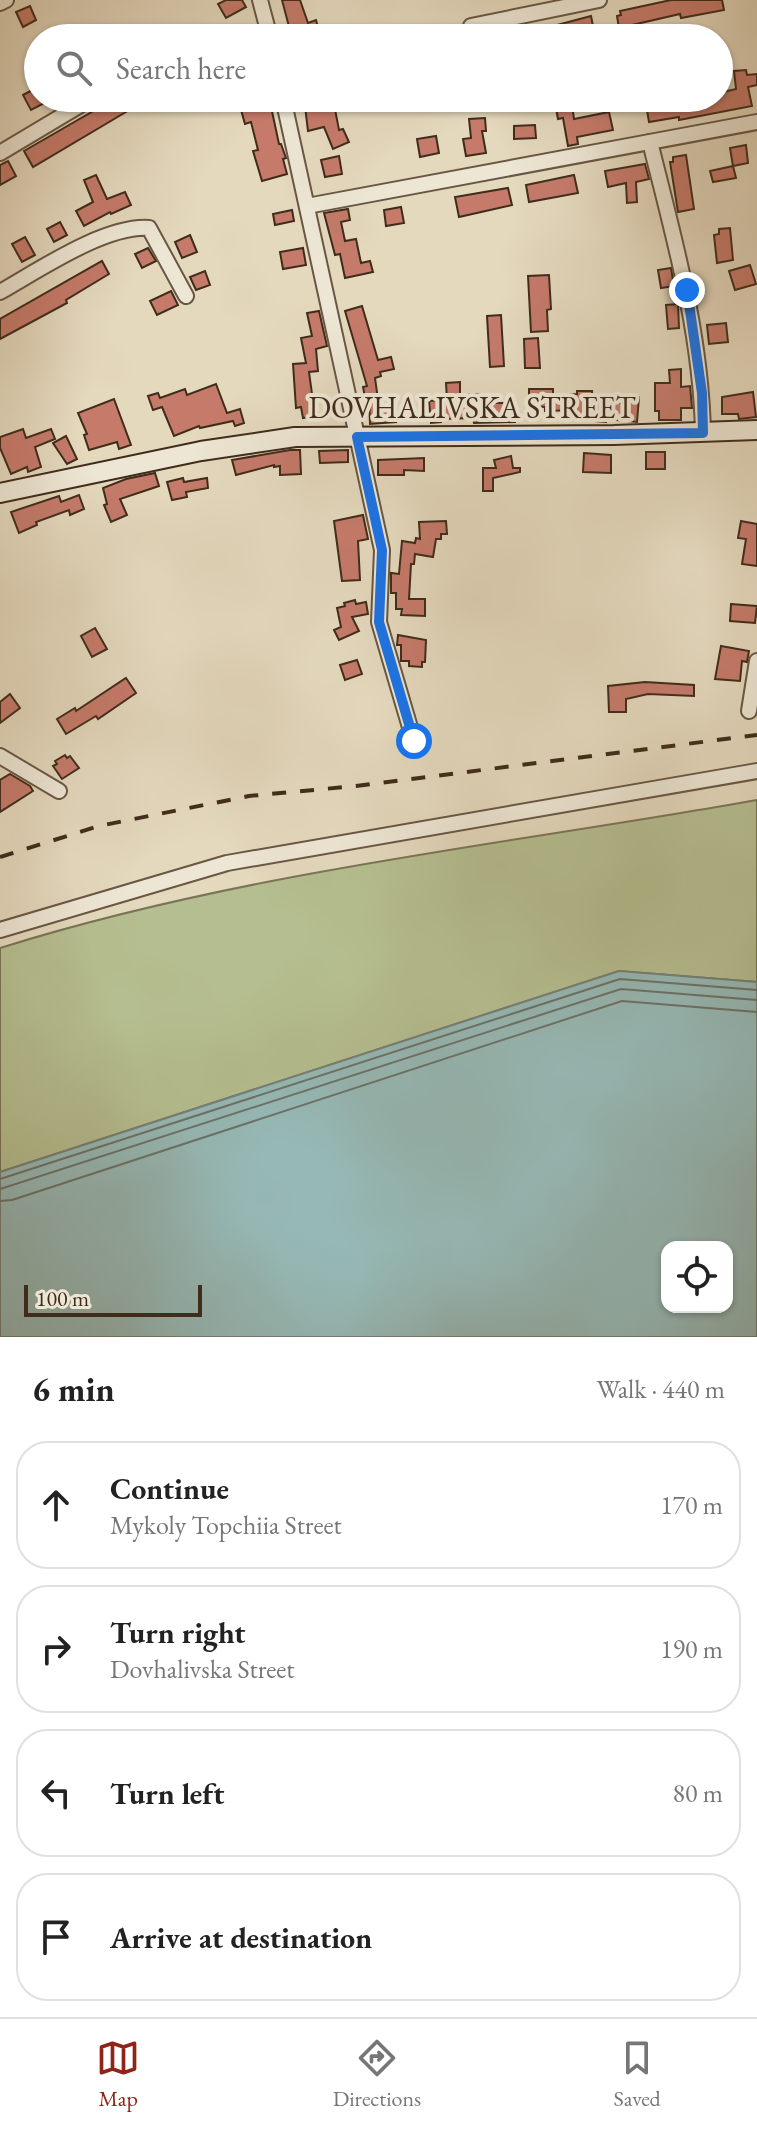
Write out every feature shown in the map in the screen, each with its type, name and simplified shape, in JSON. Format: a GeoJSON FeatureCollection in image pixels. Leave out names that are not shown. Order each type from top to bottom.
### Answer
{"type":"FeatureCollection","features":[{"type":"Feature","properties":{"kind":"street"},"geometry":{"type":"LineString","coordinates":[[0,3],[6,0]]}},
{"type":"Feature","properties":{"kind":"street"},"geometry":{"type":"LineString","coordinates":[[260,0],[266,24]]}},
{"type":"Feature","properties":{"kind":"street"},"geometry":{"type":"LineString","coordinates":[[481,24],[599,0]]}},
{"type":"Feature","properties":{"kind":"street"},"geometry":{"type":"LineString","coordinates":[[0,153],[69,112]]}},
{"type":"Feature","properties":{"kind":"street"},"geometry":{"type":"LineString","coordinates":[[286,112],[382,550],[379,622],[414,741]]}},
{"type":"Feature","properties":{"kind":"street"},"geometry":{"type":"LineString","coordinates":[[307,206],[757,122]]}},
{"type":"Feature","properties":{"kind":"street"},"geometry":{"type":"LineString","coordinates":[[650,142],[687,290],[702,393],[703,433]]}},
{"type":"Feature","properties":{"kind":"street"},"geometry":{"type":"LineString","coordinates":[[0,292],[100,238],[133,227],[149,228],[186,296]]}},
{"type":"Feature","properties":{"kind":"street","name":"DOVHALIVSKA STREET"},"geometry":{"type":"LineString","coordinates":[[0,493],[201,451],[295,437],[757,430]]}},
{"type":"Feature","properties":{"kind":"street"},"geometry":{"type":"LineString","coordinates":[[749,711],[757,661]]}},
{"type":"Feature","properties":{"kind":"street"},"geometry":{"type":"LineString","coordinates":[[0,756],[59,791]]}},
{"type":"Feature","properties":{"kind":"street"},"geometry":{"type":"LineString","coordinates":[[0,930],[227,863],[757,771]]}},
{"type":"Feature","properties":{"kind":"green space"},"geometry":{"type":"Polygon","coordinates":[[[757,800],[757,982],[619,971],[0,1172],[0,948],[93,921],[281,879],[757,800]]]}},
{"type":"Feature","properties":{"kind":"water"},"geometry":{"type":"Polygon","coordinates":[[[619,971],[757,982],[757,1337],[0,1337],[0,1172],[619,971]]]}},
{"type":"Feature","properties":{"kind":"building"},"geometry":{"type":"Polygon","coordinates":[[[226,0],[242,0],[246,7],[226,18],[218,4],[226,0]]]}},
{"type":"Feature","properties":{"kind":"building"},"geometry":{"type":"Polygon","coordinates":[[[282,0],[300,0],[308,23],[316,20],[317,24],[288,24],[282,0]]]}},
{"type":"Feature","properties":{"kind":"building"},"geometry":{"type":"Polygon","coordinates":[[[671,0],[722,0],[724,10],[681,18],[680,14],[636,24],[618,24],[620,11],[671,0]]]}},
{"type":"Feature","properties":{"kind":"building"},"geometry":{"type":"Polygon","coordinates":[[[30,6],[36,20],[23,27],[16,12],[30,6]]]}},
{"type":"Feature","properties":{"kind":"building"},"geometry":{"type":"Polygon","coordinates":[[[591,16],[593,24],[561,24],[591,16]]]}},
{"type":"Feature","properties":{"kind":"building"},"geometry":{"type":"Polygon","coordinates":[[[746,70],[747,75],[757,74],[757,85],[748,87],[752,106],[733,110],[733,90],[736,89],[734,71],[746,70]]]}},
{"type":"Feature","properties":{"kind":"building"},"geometry":{"type":"Polygon","coordinates":[[[92,112],[126,112],[33,167],[24,151],[92,112]]]}},
{"type":"Feature","properties":{"kind":"building"},"geometry":{"type":"Polygon","coordinates":[[[242,112],[272,112],[279,144],[286,158],[283,159],[287,174],[262,181],[253,151],[258,150],[251,122],[245,124],[242,112]]]}},
{"type":"Feature","properties":{"kind":"building"},"geometry":{"type":"Polygon","coordinates":[[[306,112],[336,112],[339,130],[343,129],[349,142],[333,149],[324,127],[308,131],[306,112]]]}},
{"type":"Feature","properties":{"kind":"building"},"geometry":{"type":"Polygon","coordinates":[[[557,112],[573,112],[574,119],[609,112],[613,130],[577,137],[578,144],[568,146],[563,118],[558,119],[557,112]]]}},
{"type":"Feature","properties":{"kind":"building"},"geometry":{"type":"Polygon","coordinates":[[[647,112],[721,112],[679,120],[679,117],[649,122],[647,112]]]}},
{"type":"Feature","properties":{"kind":"building"},"geometry":{"type":"Polygon","coordinates":[[[485,118],[486,131],[482,131],[486,153],[466,156],[463,139],[471,138],[469,119],[485,118]]]}},
{"type":"Feature","properties":{"kind":"building"},"geometry":{"type":"Polygon","coordinates":[[[535,125],[536,138],[514,139],[514,126],[535,125]]]}},
{"type":"Feature","properties":{"kind":"building"},"geometry":{"type":"Polygon","coordinates":[[[436,136],[439,153],[420,157],[417,139],[436,136]]]}},
{"type":"Feature","properties":{"kind":"building"},"geometry":{"type":"Polygon","coordinates":[[[746,145],[748,163],[733,166],[730,148],[746,145]]]}},
{"type":"Feature","properties":{"kind":"building"},"geometry":{"type":"Polygon","coordinates":[[[686,155],[694,209],[678,212],[670,162],[673,162],[673,157],[686,155]]]}},
{"type":"Feature","properties":{"kind":"building"},"geometry":{"type":"Polygon","coordinates":[[[339,156],[342,174],[325,177],[321,160],[339,156]]]}},
{"type":"Feature","properties":{"kind":"building"},"geometry":{"type":"Polygon","coordinates":[[[8,161],[16,176],[0,185],[0,165],[8,161]]]}},
{"type":"Feature","properties":{"kind":"building"},"geometry":{"type":"Polygon","coordinates":[[[645,164],[649,179],[636,182],[637,202],[627,203],[626,183],[608,187],[605,171],[645,164]]]}},
{"type":"Feature","properties":{"kind":"building"},"geometry":{"type":"Polygon","coordinates":[[[733,166],[736,178],[713,182],[710,171],[733,166]]]}},
{"type":"Feature","properties":{"kind":"building"},"geometry":{"type":"Polygon","coordinates":[[[96,175],[107,199],[125,192],[131,205],[84,226],[76,211],[93,202],[84,180],[96,175]]]}},
{"type":"Feature","properties":{"kind":"building"},"geometry":{"type":"Polygon","coordinates":[[[574,175],[578,193],[529,202],[526,185],[574,175]]]}},
{"type":"Feature","properties":{"kind":"building"},"geometry":{"type":"Polygon","coordinates":[[[508,188],[512,205],[459,217],[455,197],[508,188]]]}},
{"type":"Feature","properties":{"kind":"building"},"geometry":{"type":"Polygon","coordinates":[[[401,207],[404,223],[386,226],[384,210],[401,207]]]}},
{"type":"Feature","properties":{"kind":"building"},"geometry":{"type":"Polygon","coordinates":[[[348,209],[350,220],[341,222],[345,241],[356,239],[361,263],[370,261],[373,272],[345,278],[340,254],[335,255],[324,213],[348,209]]]}},
{"type":"Feature","properties":{"kind":"building"},"geometry":{"type":"Polygon","coordinates":[[[292,210],[294,221],[275,225],[273,214],[292,210]]]}},
{"type":"Feature","properties":{"kind":"building"},"geometry":{"type":"Polygon","coordinates":[[[60,222],[67,235],[54,242],[47,229],[60,222]]]}},
{"type":"Feature","properties":{"kind":"building"},"geometry":{"type":"Polygon","coordinates":[[[730,228],[733,260],[717,263],[714,235],[719,234],[719,229],[730,228]]]}},
{"type":"Feature","properties":{"kind":"building"},"geometry":{"type":"Polygon","coordinates":[[[190,235],[197,252],[182,258],[175,242],[190,235]]]}},
{"type":"Feature","properties":{"kind":"building"},"geometry":{"type":"Polygon","coordinates":[[[25,237],[35,255],[22,262],[12,244],[25,237]]]}},
{"type":"Feature","properties":{"kind":"building"},"geometry":{"type":"Polygon","coordinates":[[[148,248],[156,261],[142,268],[135,254],[148,248]]]}},
{"type":"Feature","properties":{"kind":"building"},"geometry":{"type":"Polygon","coordinates":[[[303,248],[306,265],[283,269],[280,252],[303,248]]]}},
{"type":"Feature","properties":{"kind":"building"},"geometry":{"type":"Polygon","coordinates":[[[102,261],[109,274],[66,300],[67,303],[0,339],[0,319],[102,261]]]}},
{"type":"Feature","properties":{"kind":"building"},"geometry":{"type":"Polygon","coordinates":[[[750,265],[756,284],[735,290],[729,271],[750,265]]]}},
{"type":"Feature","properties":{"kind":"building"},"geometry":{"type":"Polygon","coordinates":[[[671,268],[674,286],[661,288],[658,270],[671,268]]]}},
{"type":"Feature","properties":{"kind":"building"},"geometry":{"type":"Polygon","coordinates":[[[205,271],[210,285],[196,290],[190,277],[205,271]]]}},
{"type":"Feature","properties":{"kind":"building"},"geometry":{"type":"Polygon","coordinates":[[[549,275],[551,309],[547,310],[548,331],[531,332],[528,276],[549,275]]]}},
{"type":"Feature","properties":{"kind":"building"},"geometry":{"type":"Polygon","coordinates":[[[171,291],[178,305],[157,315],[150,301],[171,291]]]}},
{"type":"Feature","properties":{"kind":"building"},"geometry":{"type":"Polygon","coordinates":[[[678,304],[679,328],[668,329],[666,305],[678,304]]]}},
{"type":"Feature","properties":{"kind":"building"},"geometry":{"type":"Polygon","coordinates":[[[362,306],[378,360],[391,357],[394,369],[380,372],[381,376],[375,378],[379,407],[395,406],[396,422],[370,424],[369,396],[365,397],[363,387],[367,386],[345,311],[362,306]]]}},
{"type":"Feature","properties":{"kind":"building"},"geometry":{"type":"Polygon","coordinates":[[[319,311],[327,346],[316,349],[318,371],[309,372],[315,416],[303,418],[301,407],[296,408],[293,364],[306,363],[301,338],[312,336],[307,313],[319,311]]]}},
{"type":"Feature","properties":{"kind":"building"},"geometry":{"type":"Polygon","coordinates":[[[501,315],[504,366],[490,367],[487,316],[501,315]]]}},
{"type":"Feature","properties":{"kind":"building"},"geometry":{"type":"Polygon","coordinates":[[[726,323],[728,342],[709,344],[707,325],[726,323]]]}},
{"type":"Feature","properties":{"kind":"building"},"geometry":{"type":"Polygon","coordinates":[[[538,338],[540,368],[525,368],[524,339],[538,338]]]}},
{"type":"Feature","properties":{"kind":"building"},"geometry":{"type":"Polygon","coordinates":[[[681,369],[681,387],[690,386],[692,408],[681,408],[681,420],[659,420],[659,411],[655,411],[655,383],[670,383],[669,370],[681,369]]]}},
{"type":"Feature","properties":{"kind":"building"},"geometry":{"type":"Polygon","coordinates":[[[460,382],[460,395],[483,394],[483,403],[507,403],[507,408],[515,408],[515,422],[474,423],[473,418],[441,419],[441,422],[431,423],[429,401],[447,400],[446,383],[460,382]]]}},
{"type":"Feature","properties":{"kind":"building"},"geometry":{"type":"Polygon","coordinates":[[[216,384],[227,413],[240,409],[244,423],[235,426],[233,421],[199,426],[174,436],[162,407],[153,410],[148,396],[158,393],[160,398],[185,389],[187,395],[216,384]]]}},
{"type":"Feature","properties":{"kind":"building"},"geometry":{"type":"Polygon","coordinates":[[[529,389],[553,389],[553,395],[592,391],[593,403],[622,403],[623,395],[639,397],[637,422],[595,421],[595,416],[578,416],[577,410],[545,411],[545,407],[529,406],[529,389]]]}},
{"type":"Feature","properties":{"kind":"building"},"geometry":{"type":"Polygon","coordinates":[[[753,392],[756,417],[739,419],[738,414],[722,414],[722,397],[753,392]]]}},
{"type":"Feature","properties":{"kind":"building"},"geometry":{"type":"Polygon","coordinates":[[[114,399],[131,445],[119,449],[117,442],[89,450],[84,435],[87,434],[78,413],[114,399]]]}},
{"type":"Feature","properties":{"kind":"building"},"geometry":{"type":"Polygon","coordinates":[[[23,429],[26,438],[51,429],[55,439],[35,447],[41,467],[28,472],[27,467],[11,474],[0,448],[0,437],[23,429]]]}},
{"type":"Feature","properties":{"kind":"building"},"geometry":{"type":"Polygon","coordinates":[[[66,436],[77,459],[67,464],[53,443],[66,436]]]}},
{"type":"Feature","properties":{"kind":"building"},"geometry":{"type":"Polygon","coordinates":[[[300,450],[301,474],[280,475],[280,466],[274,465],[236,475],[232,460],[300,450]]]}},
{"type":"Feature","properties":{"kind":"building"},"geometry":{"type":"Polygon","coordinates":[[[348,450],[348,462],[320,463],[319,451],[348,450]]]}},
{"type":"Feature","properties":{"kind":"building"},"geometry":{"type":"Polygon","coordinates":[[[646,452],[665,452],[665,469],[646,469],[646,452]]]}},
{"type":"Feature","properties":{"kind":"building"},"geometry":{"type":"Polygon","coordinates":[[[584,453],[611,455],[611,473],[583,472],[584,453]]]}},
{"type":"Feature","properties":{"kind":"building"},"geometry":{"type":"Polygon","coordinates":[[[511,456],[513,468],[520,468],[520,472],[493,478],[493,491],[483,491],[483,468],[496,468],[494,460],[511,456]]]}},
{"type":"Feature","properties":{"kind":"building"},"geometry":{"type":"Polygon","coordinates":[[[424,458],[424,471],[404,470],[404,475],[378,475],[378,460],[424,458]]]}},
{"type":"Feature","properties":{"kind":"building"},"geometry":{"type":"Polygon","coordinates":[[[155,473],[159,486],[120,499],[127,515],[111,522],[104,505],[107,504],[103,488],[155,473]]]}},
{"type":"Feature","properties":{"kind":"building"},"geometry":{"type":"Polygon","coordinates":[[[183,478],[184,482],[207,478],[208,488],[186,492],[187,497],[172,500],[167,482],[183,478]]]}},
{"type":"Feature","properties":{"kind":"building"},"geometry":{"type":"Polygon","coordinates":[[[79,495],[84,509],[70,515],[69,510],[36,522],[37,525],[19,533],[11,512],[59,496],[61,502],[79,495]]]}},
{"type":"Feature","properties":{"kind":"building"},"geometry":{"type":"Polygon","coordinates":[[[363,515],[368,539],[358,541],[360,580],[342,581],[334,521],[363,515]]]}},
{"type":"Feature","properties":{"kind":"building"},"geometry":{"type":"Polygon","coordinates":[[[446,521],[447,534],[441,534],[441,539],[436,539],[433,557],[415,554],[414,564],[411,564],[409,599],[425,599],[425,616],[401,615],[402,609],[396,609],[396,593],[391,593],[391,573],[399,574],[402,541],[415,543],[416,538],[420,539],[419,522],[446,521]]]}},
{"type":"Feature","properties":{"kind":"building"},"geometry":{"type":"Polygon","coordinates":[[[741,521],[757,524],[757,566],[742,564],[746,539],[738,538],[741,521]]]}},
{"type":"Feature","properties":{"kind":"building"},"geometry":{"type":"Polygon","coordinates":[[[355,600],[356,604],[366,602],[368,614],[352,617],[359,631],[339,640],[334,630],[341,627],[337,608],[355,600]]]}},
{"type":"Feature","properties":{"kind":"building"},"geometry":{"type":"Polygon","coordinates":[[[731,604],[757,606],[755,623],[730,621],[731,604]]]}},
{"type":"Feature","properties":{"kind":"building"},"geometry":{"type":"Polygon","coordinates":[[[95,628],[107,649],[92,657],[81,636],[95,628]]]}},
{"type":"Feature","properties":{"kind":"building"},"geometry":{"type":"Polygon","coordinates":[[[398,635],[426,640],[422,667],[409,666],[409,661],[401,661],[398,635]]]}},
{"type":"Feature","properties":{"kind":"building"},"geometry":{"type":"Polygon","coordinates":[[[721,646],[749,651],[747,662],[742,661],[740,681],[715,679],[721,646]]]}},
{"type":"Feature","properties":{"kind":"building"},"geometry":{"type":"Polygon","coordinates":[[[357,660],[362,674],[345,680],[340,665],[357,660]]]}},
{"type":"Feature","properties":{"kind":"building"},"geometry":{"type":"Polygon","coordinates":[[[126,678],[136,693],[98,719],[96,716],[66,734],[57,719],[75,708],[76,711],[126,678]]]}},
{"type":"Feature","properties":{"kind":"building"},"geometry":{"type":"Polygon","coordinates":[[[645,682],[694,685],[694,696],[648,694],[626,699],[626,712],[609,712],[608,686],[645,682]]]}},
{"type":"Feature","properties":{"kind":"building"},"geometry":{"type":"Polygon","coordinates":[[[10,694],[20,708],[0,723],[0,702],[10,694]]]}},
{"type":"Feature","properties":{"kind":"building"},"geometry":{"type":"Polygon","coordinates":[[[65,755],[67,758],[70,756],[79,768],[62,779],[53,766],[65,755]]]}},
{"type":"Feature","properties":{"kind":"building"},"geometry":{"type":"Polygon","coordinates":[[[10,774],[33,791],[0,812],[0,780],[10,774]]]}},
{"type":"Feature","properties":{"kind":"railway"},"geometry":{"type":"LineString","coordinates":[[0,857],[99,826],[249,796],[356,786],[757,735]]}},
{"type":"Feature","properties":{"kind":"route"},"geometry":{"type":"LineString","coordinates":[[414,741],[379,622],[382,550],[357,437],[703,433],[702,393],[687,290]]}}]}
